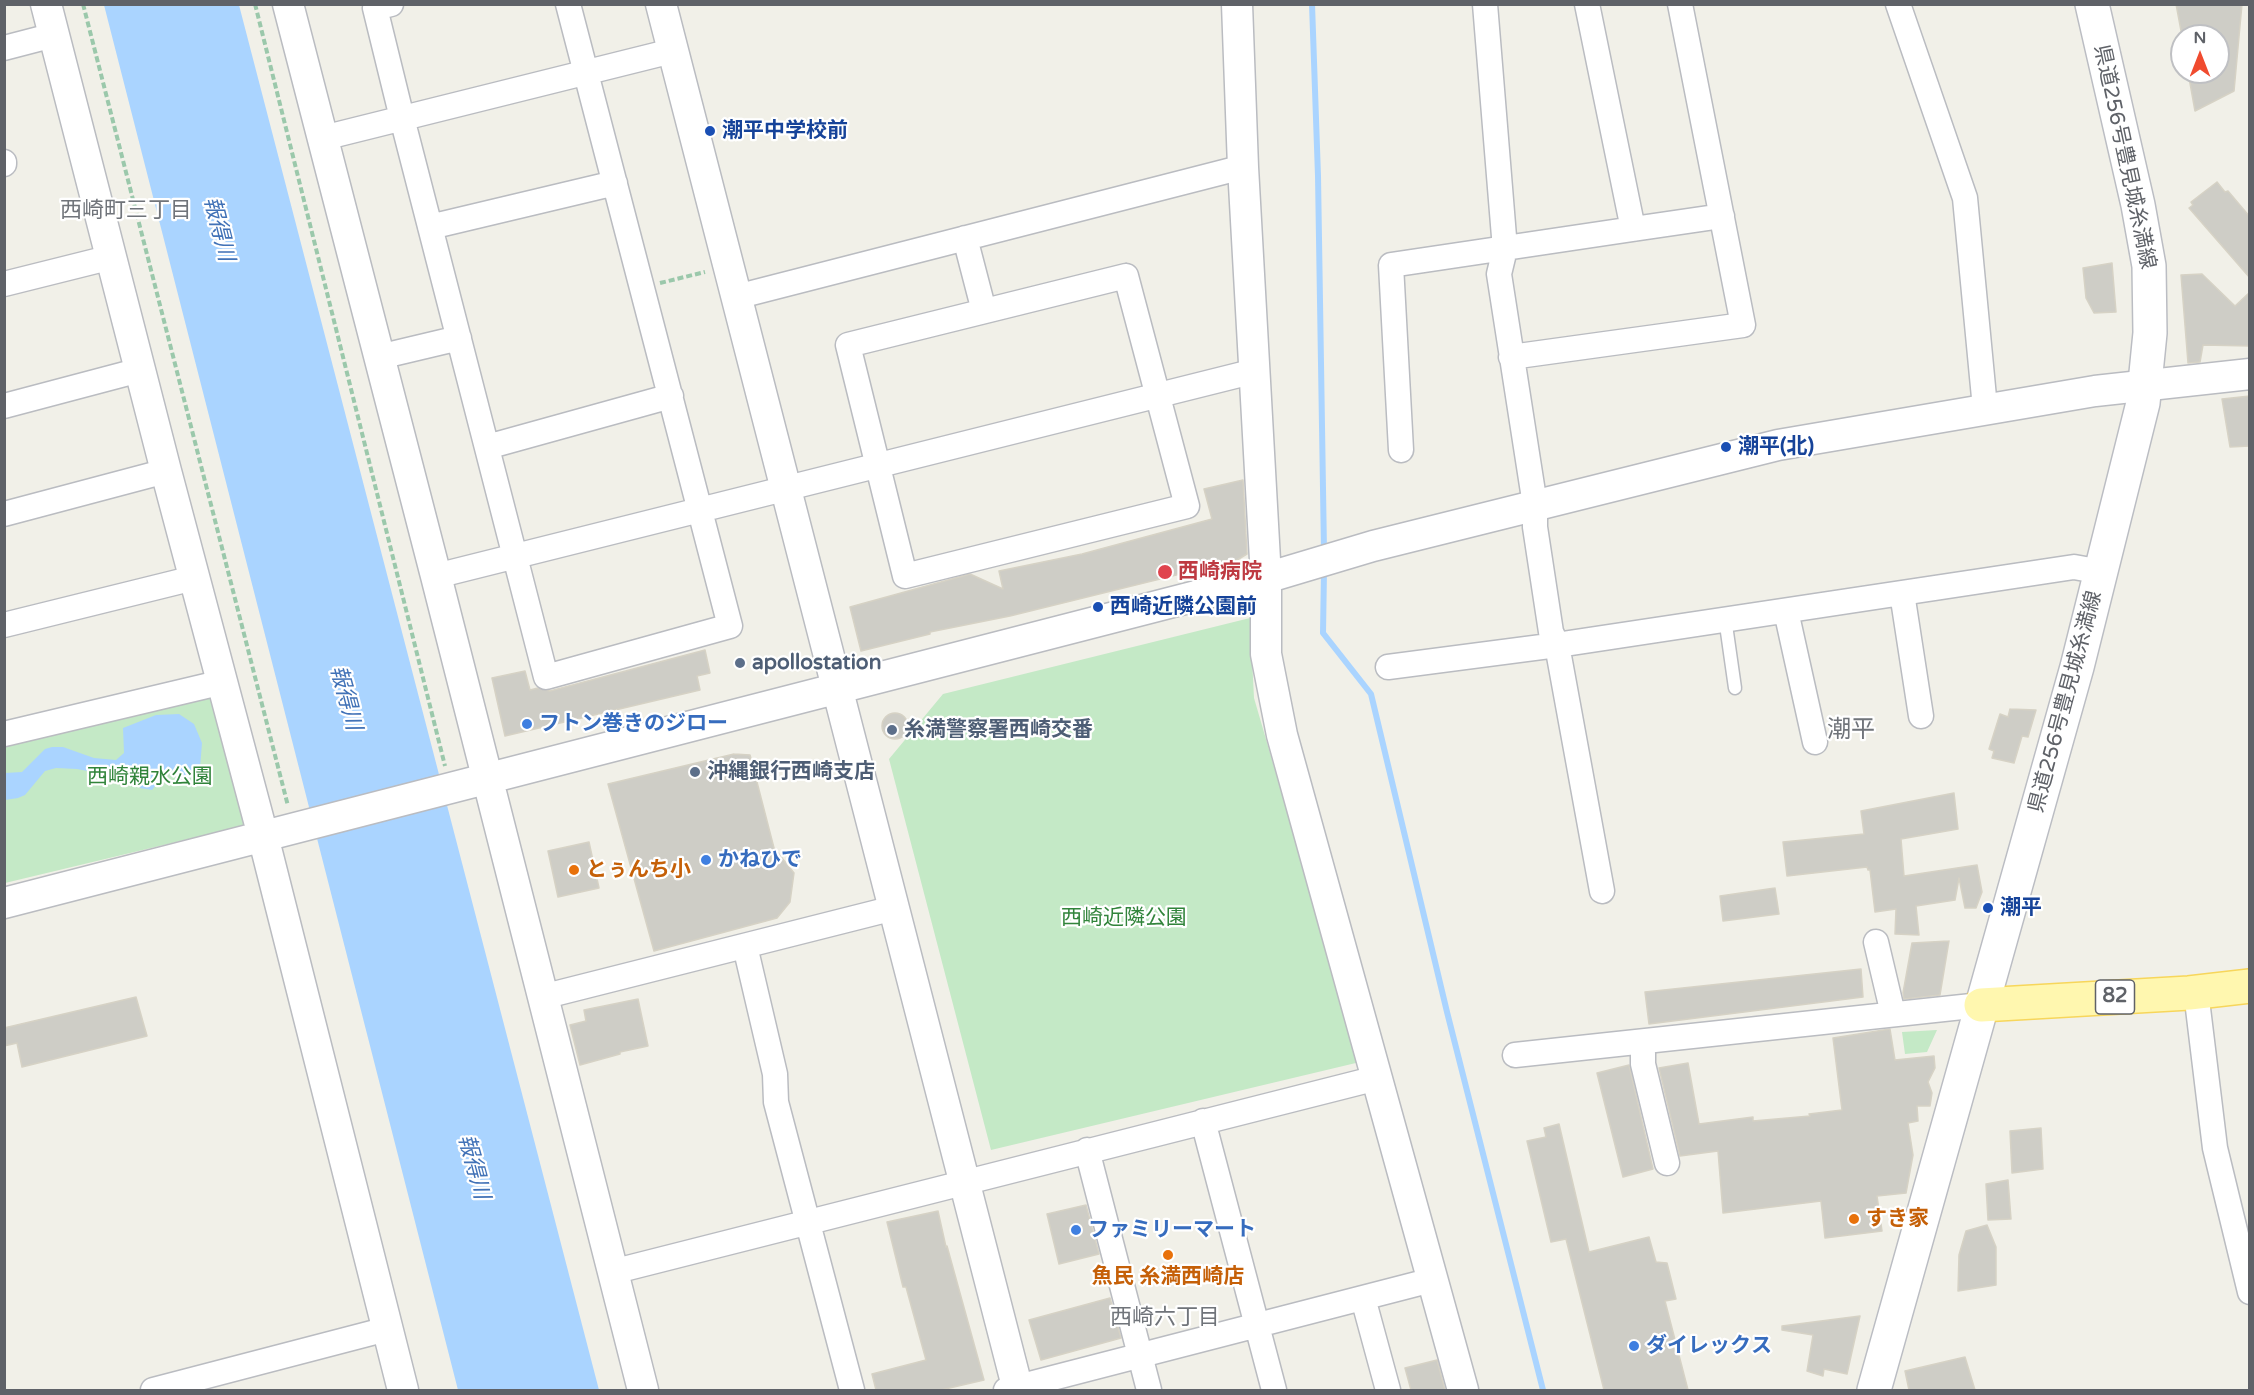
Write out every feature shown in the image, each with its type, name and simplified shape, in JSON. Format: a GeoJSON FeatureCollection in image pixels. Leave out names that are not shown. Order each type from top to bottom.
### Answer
{"type":"FeatureCollection","features":[{"type":"Feature","properties":{"kind":"main road","name":"県道256号豊見城糸満線"},"geometry":{"type":"LineString","coordinates":[[1874,1390],[2077,667],[2136,438],[2145,386],[2150,324],[2145,236],[2092,4]]}},
{"type":"Feature","properties":{"kind":"main road","name":"82"},"geometry":{"type":"LineString","coordinates":[[1981,1005],[2196,992],[2250,986]]}},
{"type":"Feature","properties":{"kind":"street"},"geometry":{"type":"LineString","coordinates":[[46,4],[263,836],[403,1390]]}},
{"type":"Feature","properties":{"kind":"street"},"geometry":{"type":"LineString","coordinates":[[288,4],[643,1390]]}},
{"type":"Feature","properties":{"kind":"street"},"geometry":{"type":"LineString","coordinates":[[391,4],[375,8],[546,676],[730,626],[568,4]]}},
{"type":"Feature","properties":{"kind":"street"},"geometry":{"type":"LineString","coordinates":[[661,4],[964,1182],[1014,1390],[1432,1280]]}},
{"type":"Feature","properties":{"kind":"street"},"geometry":{"type":"LineString","coordinates":[[1237,4],[1266,578],[1266,654],[1282,735],[1463,1390]]}},
{"type":"Feature","properties":{"kind":"street"},"geometry":{"type":"LineString","coordinates":[[1485,4],[1504,249],[1499,274],[1535,505],[1535,527],[1551,632],[1557,645],[1602,891]]}},
{"type":"Feature","properties":{"kind":"street"},"geometry":{"type":"LineString","coordinates":[[1587,4],[1633,230]]}},
{"type":"Feature","properties":{"kind":"street"},"geometry":{"type":"LineString","coordinates":[[1511,357],[1743,325],[1680,4]]}},
{"type":"Feature","properties":{"kind":"street"},"geometry":{"type":"LineString","coordinates":[[1898,4],[1965,198],[1985,408]]}},
{"type":"Feature","properties":{"kind":"street"},"geometry":{"type":"LineString","coordinates":[[4,48],[54,35]]}},
{"type":"Feature","properties":{"kind":"street"},"geometry":{"type":"LineString","coordinates":[[323,138],[672,51]]}},
{"type":"Feature","properties":{"kind":"street"},"geometry":{"type":"LineString","coordinates":[[735,297],[1244,167]]}},
{"type":"Feature","properties":{"kind":"street"},"geometry":{"type":"LineString","coordinates":[[430,227],[615,183]]}},
{"type":"Feature","properties":{"kind":"street"},"geometry":{"type":"LineString","coordinates":[[1401,450],[1391,265],[1722,216]]}},
{"type":"Feature","properties":{"kind":"street"},"geometry":{"type":"LineString","coordinates":[[965,238],[984,312]]}},
{"type":"Feature","properties":{"kind":"street"},"geometry":{"type":"LineString","coordinates":[[4,284],[112,256]]}},
{"type":"Feature","properties":{"kind":"street"},"geometry":{"type":"LineString","coordinates":[[1126,276],[1156,396],[1186,506],[904,576],[849,345],[1126,276]]}},
{"type":"Feature","properties":{"kind":"street"},"geometry":{"type":"LineString","coordinates":[[380,357],[459,338]]}},
{"type":"Feature","properties":{"kind":"street"},"geometry":{"type":"LineString","coordinates":[[4,406],[140,370]]}},
{"type":"Feature","properties":{"kind":"street"},"geometry":{"type":"LineString","coordinates":[[436,576],[1255,371]]}},
{"type":"Feature","properties":{"kind":"street"},"geometry":{"type":"LineString","coordinates":[[4,903],[1266,578],[1373,546],[1778,444],[2095,391],[2250,374]]}},
{"type":"Feature","properties":{"kind":"street"},"geometry":{"type":"LineString","coordinates":[[487,447],[671,396]]}},
{"type":"Feature","properties":{"kind":"street"},"geometry":{"type":"LineString","coordinates":[[4,514],[166,471]]}},
{"type":"Feature","properties":{"kind":"street"},"geometry":{"type":"LineString","coordinates":[[1388,667],[1557,645],[2074,567],[2102,572]]}},
{"type":"Feature","properties":{"kind":"street"},"geometry":{"type":"LineString","coordinates":[[4,625],[195,578]]}},
{"type":"Feature","properties":{"kind":"street"},"geometry":{"type":"LineString","coordinates":[[1902,593],[1921,716]]}},
{"type":"Feature","properties":{"kind":"street"},"geometry":{"type":"LineString","coordinates":[[1786,610],[1815,742]]}},
{"type":"Feature","properties":{"kind":"street"},"geometry":{"type":"LineString","coordinates":[[4,734],[223,682]]}},
{"type":"Feature","properties":{"kind":"street"},"geometry":{"type":"LineString","coordinates":[[542,997],[894,908]]}},
{"type":"Feature","properties":{"kind":"street"},"geometry":{"type":"LineString","coordinates":[[1876,942],[1893,1014]]}},
{"type":"Feature","properties":{"kind":"street"},"geometry":{"type":"LineString","coordinates":[[745,946],[775,1074],[776,1102],[852,1390]]}},
{"type":"Feature","properties":{"kind":"street"},"geometry":{"type":"LineString","coordinates":[[2196,992],[2215,1148],[2250,1292]]}},
{"type":"Feature","properties":{"kind":"street"},"geometry":{"type":"LineString","coordinates":[[1515,1055],[1981,1005]]}},
{"type":"Feature","properties":{"kind":"street"},"geometry":{"type":"LineString","coordinates":[[1644,1042],[1644,1064],[1667,1163]]}},
{"type":"Feature","properties":{"kind":"street"},"geometry":{"type":"LineString","coordinates":[[612,1272],[1377,1078]]}},
{"type":"Feature","properties":{"kind":"street"},"geometry":{"type":"LineString","coordinates":[[1203,1121],[1274,1390]]}},
{"type":"Feature","properties":{"kind":"street"},"geometry":{"type":"LineString","coordinates":[[1087,1150],[1149,1390]]}},
{"type":"Feature","properties":{"kind":"street"},"geometry":{"type":"LineString","coordinates":[[1363,1298],[1388,1390]]}},
{"type":"Feature","properties":{"kind":"street"},"geometry":{"type":"LineString","coordinates":[[153,1390],[387,1329]]}},
{"type":"Feature","properties":{"kind":"lane"},"geometry":{"type":"LineString","coordinates":[[1725,618],[1735,688]]}},
{"type":"Feature","properties":{"kind":"path"},"geometry":{"type":"LineString","coordinates":[[83,4],[293,827]]}},
{"type":"Feature","properties":{"kind":"path"},"geometry":{"type":"LineString","coordinates":[[255,4],[451,788]]}},
{"type":"Feature","properties":{"kind":"path"},"geometry":{"type":"LineString","coordinates":[[642,288],[710,270]]}},
{"type":"Feature","properties":{"kind":"green space","name":"西崎近隣公園"},"geometry":{"type":"Polygon","coordinates":[[[1250,618],[1254,698],[1360,1062],[991,1150],[889,759],[943,694],[1250,618]]]}},
{"type":"Feature","properties":{"kind":"green space","name":"西崎親水公園"},"geometry":{"type":"Polygon","coordinates":[[[215,690],[247,825],[5,883],[4,743],[215,690]]]}},
{"type":"Feature","properties":{"kind":"green space"},"geometry":{"type":"Polygon","coordinates":[[[1937,1030],[1927,1052],[1905,1054],[1902,1032],[1937,1030]]]}},
{"type":"Feature","properties":{"kind":"water","name":"報得川"},"geometry":{"type":"Polygon","coordinates":[[[104,5],[239,5],[599,1390],[458,1390],[104,5]]]}},
{"type":"Feature","properties":{"kind":"water"},"geometry":{"type":"Polygon","coordinates":[[[179,714],[194,724],[202,743],[200,768],[197,774],[185,780],[169,768],[152,790],[140,788],[134,773],[103,774],[56,768],[45,771],[25,795],[5,800],[5,773],[22,772],[45,749],[63,747],[94,758],[116,760],[124,753],[123,728],[156,715],[179,714]]]}},
{"type":"Feature","properties":{"kind":"building"},"geometry":{"type":"Polygon","coordinates":[[[2176,4],[2242,4],[2234,91],[2195,111],[2190,84],[2230,84],[2230,24],[2180,24],[2176,4]]]}},
{"type":"Feature","properties":{"kind":"building"},"geometry":{"type":"Polygon","coordinates":[[[2217,182],[2225,192],[2228,191],[2250,217],[2250,278],[2189,208],[2193,205],[2191,202],[2217,182]]]}},
{"type":"Feature","properties":{"kind":"building"},"geometry":{"type":"Polygon","coordinates":[[[2112,263],[2116,312],[2094,313],[2086,298],[2083,268],[2112,263]]]}},
{"type":"Feature","properties":{"kind":"building"},"geometry":{"type":"Polygon","coordinates":[[[2202,274],[2235,306],[2250,292],[2250,346],[2203,345],[2200,362],[2188,363],[2181,275],[2202,274]]]}},
{"type":"Feature","properties":{"kind":"building"},"geometry":{"type":"Polygon","coordinates":[[[2250,396],[2250,446],[2230,447],[2222,399],[2250,396]]]}},
{"type":"Feature","properties":{"kind":"building"},"geometry":{"type":"Polygon","coordinates":[[[1243,480],[1247,554],[1237,560],[1010,616],[930,632],[930,634],[861,651],[850,607],[970,574],[1003,589],[999,571],[1082,554],[1212,519],[1204,489],[1243,480]]]}},
{"type":"Feature","properties":{"kind":"building"},"geometry":{"type":"Polygon","coordinates":[[[705,650],[710,673],[697,676],[700,690],[505,736],[492,678],[525,671],[530,690],[538,688],[550,691],[705,650]]]}},
{"type":"Feature","properties":{"kind":"building"},"geometry":{"type":"Polygon","coordinates":[[[2010,709],[2036,710],[2028,737],[2022,736],[2014,763],[1992,758],[1994,751],[1989,749],[2000,714],[2008,717],[2010,709]]]}},
{"type":"Feature","properties":{"kind":"building"},"geometry":{"type":"Polygon","coordinates":[[[895,713],[904,717],[908,726],[904,735],[895,739],[886,735],[882,726],[886,717],[895,713]]]}},
{"type":"Feature","properties":{"kind":"building","name":"かねひで"},"geometry":{"type":"Polygon","coordinates":[[[734,754],[750,755],[774,848],[794,873],[790,902],[777,918],[654,951],[608,784],[734,754]]]}},
{"type":"Feature","properties":{"kind":"building"},"geometry":{"type":"Polygon","coordinates":[[[1954,793],[1958,829],[1901,839],[1904,876],[1977,865],[1982,892],[1976,908],[1965,908],[1959,878],[1955,900],[1916,906],[1919,935],[1895,934],[1896,909],[1875,912],[1870,870],[1867,867],[1787,876],[1783,842],[1864,834],[1861,811],[1954,793]]]}},
{"type":"Feature","properties":{"kind":"building","name":"とぅんち小"},"geometry":{"type":"Polygon","coordinates":[[[589,842],[599,888],[558,897],[548,851],[589,842]]]}},
{"type":"Feature","properties":{"kind":"building"},"geometry":{"type":"Polygon","coordinates":[[[1775,888],[1779,914],[1723,921],[1720,896],[1775,888]]]}},
{"type":"Feature","properties":{"kind":"building"},"geometry":{"type":"Polygon","coordinates":[[[1949,941],[1940,995],[1904,999],[1903,993],[1912,943],[1949,941]]]}},
{"type":"Feature","properties":{"kind":"building"},"geometry":{"type":"Polygon","coordinates":[[[1861,969],[1863,997],[1649,1024],[1645,992],[1861,969]]]}},
{"type":"Feature","properties":{"kind":"building"},"geometry":{"type":"Polygon","coordinates":[[[136,997],[147,1036],[22,1067],[17,1043],[4,1046],[4,1028],[136,997]]]}},
{"type":"Feature","properties":{"kind":"building"},"geometry":{"type":"Polygon","coordinates":[[[638,999],[648,1046],[580,1065],[570,1025],[586,1021],[584,1010],[638,999]]]}},
{"type":"Feature","properties":{"kind":"building"},"geometry":{"type":"Polygon","coordinates":[[[1890,1029],[1895,1060],[1934,1056],[1935,1068],[1928,1082],[1932,1093],[1930,1106],[1917,1106],[1918,1121],[1908,1123],[1913,1155],[1906,1193],[1877,1196],[1882,1231],[1825,1238],[1821,1201],[1723,1213],[1718,1151],[1680,1156],[1659,1068],[1688,1063],[1699,1124],[1753,1117],[1753,1121],[1810,1116],[1809,1114],[1842,1110],[1833,1038],[1890,1029]]]}},
{"type":"Feature","properties":{"kind":"building"},"geometry":{"type":"Polygon","coordinates":[[[1629,1065],[1653,1169],[1623,1177],[1597,1073],[1629,1065]]]}},
{"type":"Feature","properties":{"kind":"building","name":"ダイレックス"},"geometry":{"type":"Polygon","coordinates":[[[1559,1124],[1589,1252],[1649,1237],[1656,1262],[1667,1263],[1676,1299],[1665,1301],[1688,1390],[1604,1390],[1566,1239],[1551,1242],[1527,1141],[1546,1137],[1544,1128],[1559,1124]]]}},
{"type":"Feature","properties":{"kind":"building"},"geometry":{"type":"Polygon","coordinates":[[[2041,1128],[2043,1169],[2012,1173],[2010,1131],[2041,1128]]]}},
{"type":"Feature","properties":{"kind":"building"},"geometry":{"type":"Polygon","coordinates":[[[2008,1180],[2011,1219],[1988,1220],[1986,1184],[2008,1180]]]}},
{"type":"Feature","properties":{"kind":"building"},"geometry":{"type":"Polygon","coordinates":[[[1086,1205],[1099,1254],[1059,1264],[1047,1214],[1086,1205]]]}},
{"type":"Feature","properties":{"kind":"building"},"geometry":{"type":"Polygon","coordinates":[[[938,1211],[984,1380],[941,1390],[876,1390],[872,1374],[926,1360],[906,1287],[903,1287],[887,1222],[938,1211]]]}},
{"type":"Feature","properties":{"kind":"building"},"geometry":{"type":"Polygon","coordinates":[[[1987,1225],[1996,1247],[1996,1285],[1958,1291],[1959,1255],[1966,1231],[1987,1225]]]}},
{"type":"Feature","properties":{"kind":"building"},"geometry":{"type":"Polygon","coordinates":[[[1110,1298],[1121,1338],[1041,1360],[1029,1320],[1110,1298]]]}},
{"type":"Feature","properties":{"kind":"building"},"geometry":{"type":"Polygon","coordinates":[[[1860,1316],[1847,1374],[1824,1369],[1823,1376],[1807,1371],[1813,1335],[1782,1330],[1782,1326],[1860,1316]]]}},
{"type":"Feature","properties":{"kind":"building"},"geometry":{"type":"Polygon","coordinates":[[[1965,1357],[1975,1390],[1909,1390],[1905,1371],[1965,1357]]]}},
{"type":"Feature","properties":{"kind":"building"},"geometry":{"type":"Polygon","coordinates":[[[1437,1360],[1445,1390],[1411,1390],[1405,1368],[1437,1360]]]}},
{"type":"Feature","properties":{"kind":"waterway"},"geometry":{"type":"LineString","coordinates":[[1312,4],[1318,176],[1324,551]]}},
{"type":"Feature","properties":{"kind":"waterway"},"geometry":{"type":"LineString","coordinates":[[1324,571],[1323,633],[1371,694],[1447,1012],[1543,1390]]}},
{"type":"Feature","properties":{"kind":"place","name":"潮平中学校前"},"geometry":{"type":"Point","coordinates":[710,131]}},
{"type":"Feature","properties":{"kind":"place","name":"潮平(北)"},"geometry":{"type":"Point","coordinates":[1726,447]}},
{"type":"Feature","properties":{"kind":"place","name":"西崎病院"},"geometry":{"type":"Point","coordinates":[1165,572]}},
{"type":"Feature","properties":{"kind":"place","name":"西崎近隣公園前"},"geometry":{"type":"Point","coordinates":[1098,607]}},
{"type":"Feature","properties":{"kind":"place","name":"apollostation"},"geometry":{"type":"Point","coordinates":[740,663]}},
{"type":"Feature","properties":{"kind":"place","name":"フトン巻きのジロー"},"geometry":{"type":"Point","coordinates":[527,724]}},
{"type":"Feature","properties":{"kind":"place","name":"糸満警察署西崎交番"},"geometry":{"type":"Point","coordinates":[892,730]}},
{"type":"Feature","properties":{"kind":"place","name":"沖縄銀行西崎支店"},"geometry":{"type":"Point","coordinates":[695,772]}},
{"type":"Feature","properties":{"kind":"place","name":"かねひで"},"geometry":{"type":"Point","coordinates":[706,860]}},
{"type":"Feature","properties":{"kind":"place","name":"とぅんち小"},"geometry":{"type":"Point","coordinates":[574,870]}},
{"type":"Feature","properties":{"kind":"place","name":"潮平"},"geometry":{"type":"Point","coordinates":[1988,908]}},
{"type":"Feature","properties":{"kind":"place","name":"すき家"},"geometry":{"type":"Point","coordinates":[1854,1219]}},
{"type":"Feature","properties":{"kind":"place","name":"ファミリーマート"},"geometry":{"type":"Point","coordinates":[1076,1230]}},
{"type":"Feature","properties":{"kind":"place","name":"魚民 糸満西崎店"},"geometry":{"type":"Point","coordinates":[1168,1255]}},
{"type":"Feature","properties":{"kind":"place","name":"ダイレックス"},"geometry":{"type":"Point","coordinates":[1634,1346]}},
{"type":"Feature","properties":{"kind":"district","name":"西崎町三丁目"},"geometry":{"type":"Point","coordinates":[126,211]}},
{"type":"Feature","properties":{"kind":"district","name":"潮平"},"geometry":{"type":"Point","coordinates":[1851,731]}},
{"type":"Feature","properties":{"kind":"district","name":"西崎六丁目"},"geometry":{"type":"Point","coordinates":[1165,1318]}}]}
